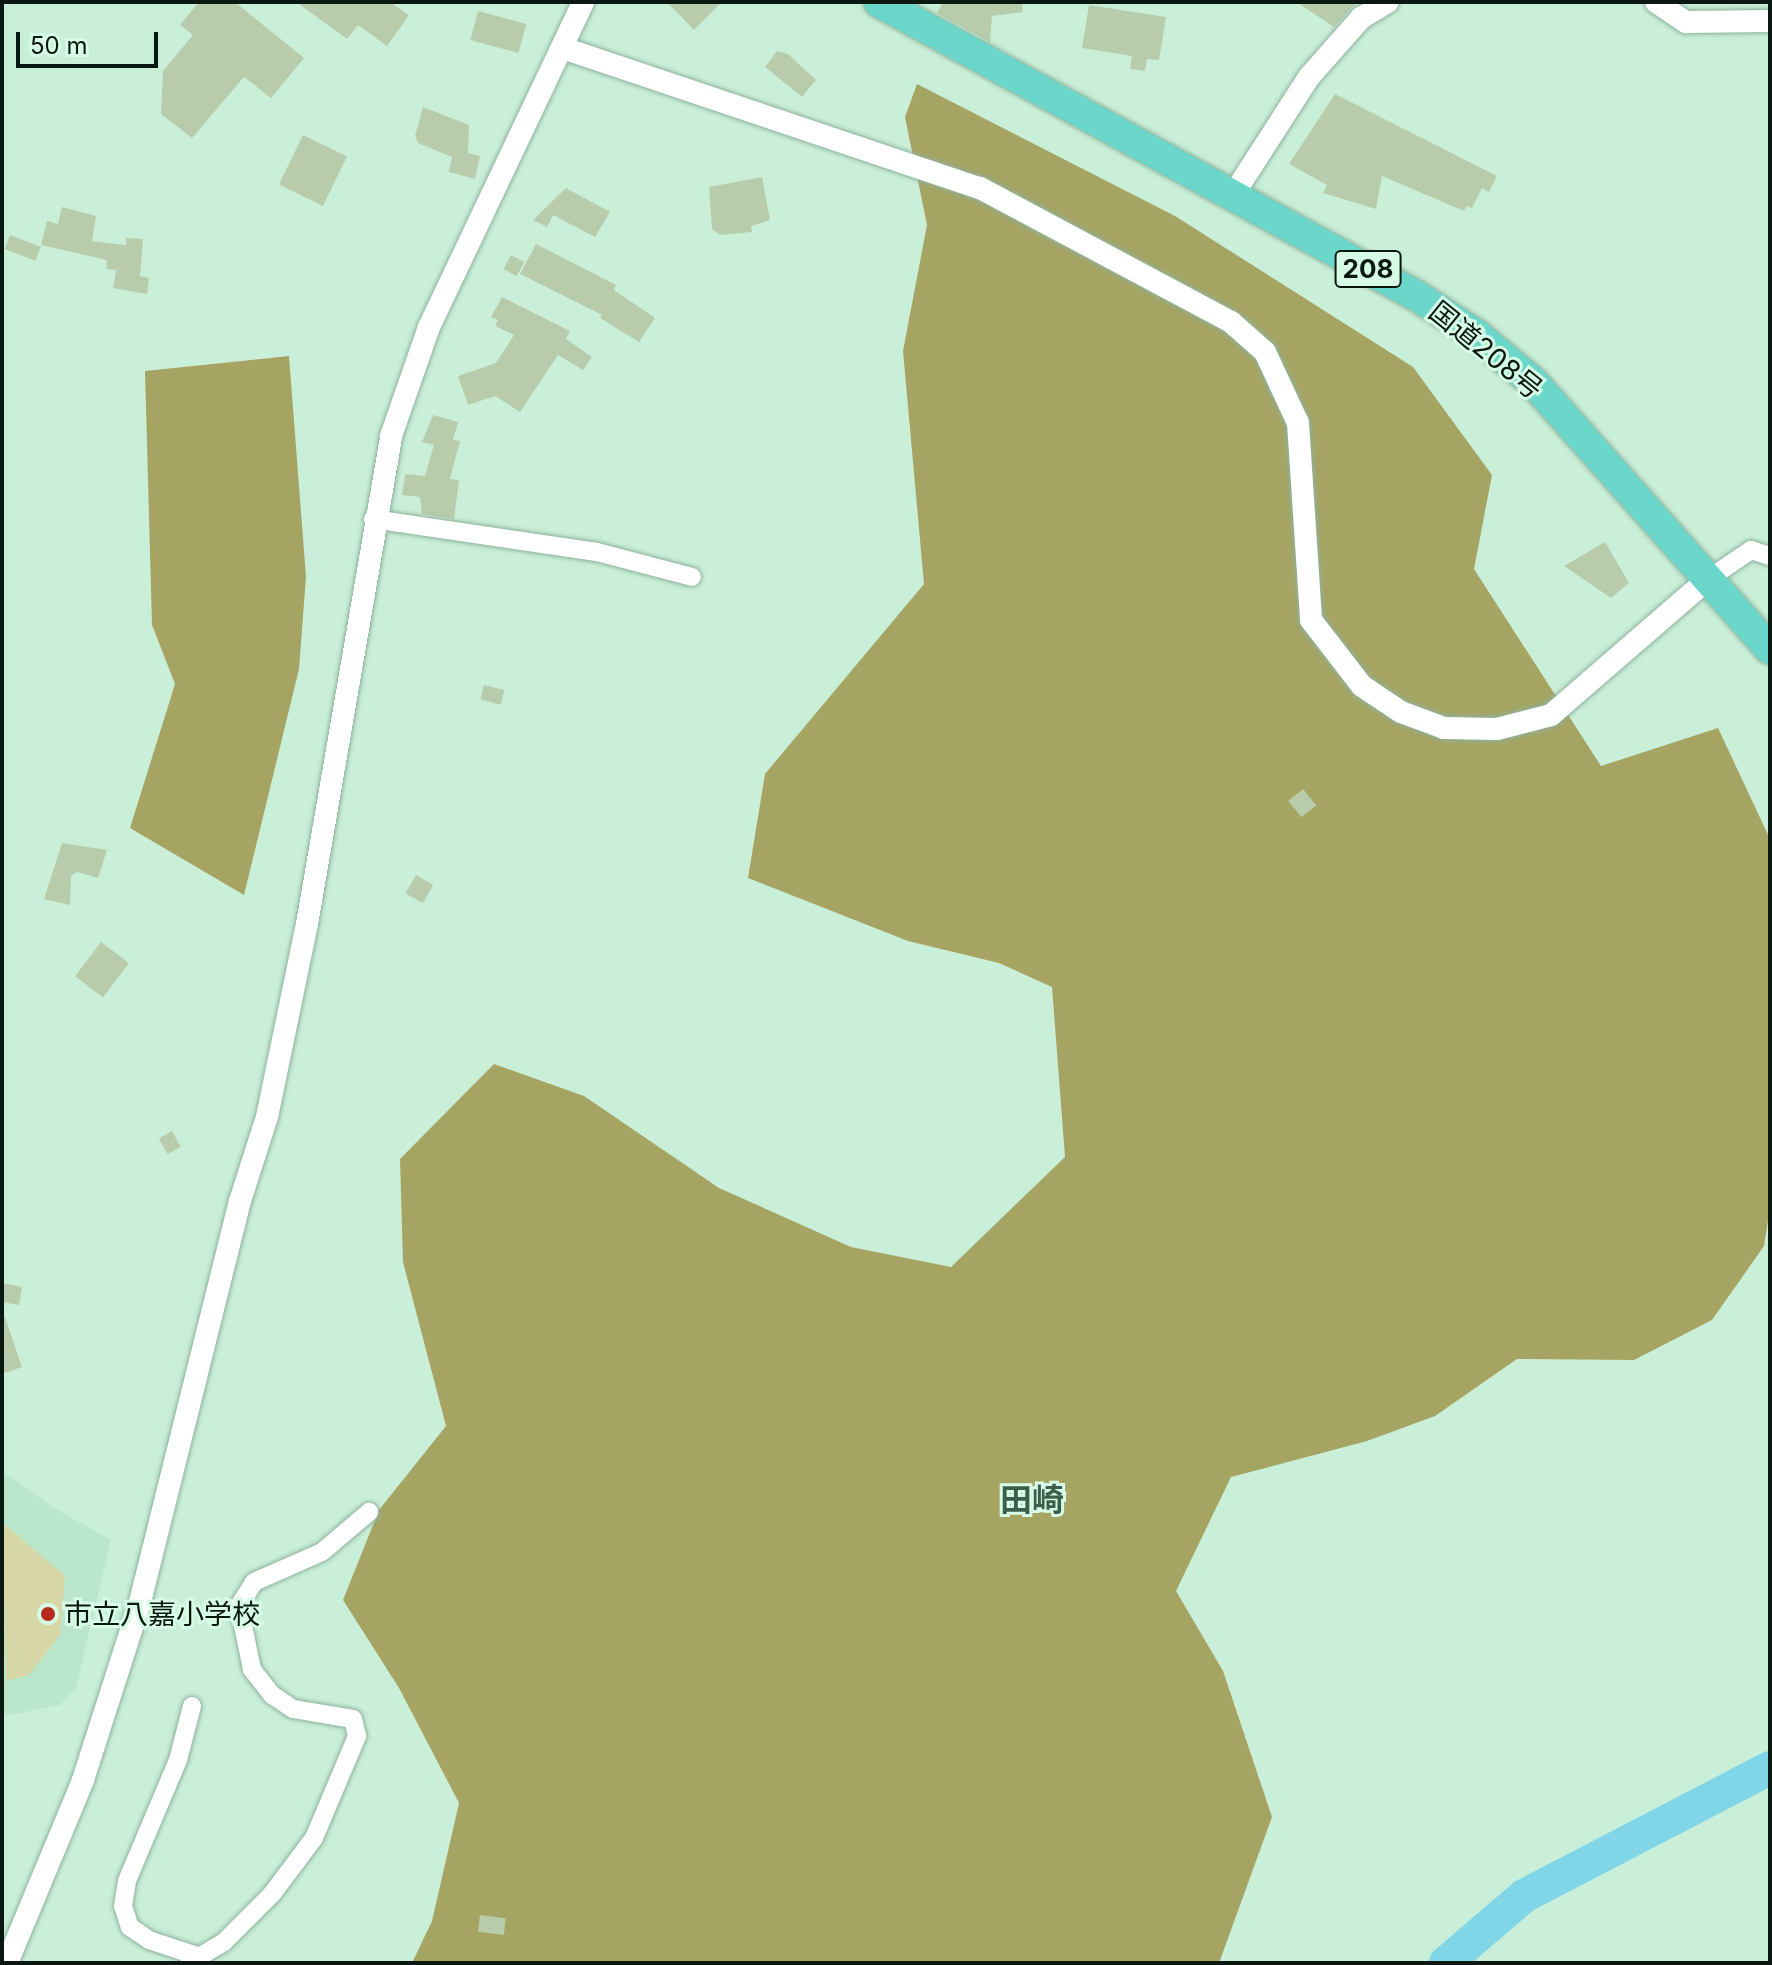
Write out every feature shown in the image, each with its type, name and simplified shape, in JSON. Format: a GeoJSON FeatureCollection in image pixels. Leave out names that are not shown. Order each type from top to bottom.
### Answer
{"type":"FeatureCollection","features":[{"type":"Feature","properties":{"kind":"highway","name":"国道208号"},"geometry":{"type":"LineString","coordinates":[[879,2],[1417,296],[1477,335],[1533,382],[1770,649]]}},
{"type":"Feature","properties":{"kind":"street"},"geometry":{"type":"LineString","coordinates":[[7,1963],[83,1780],[139,1606],[240,1201],[267,1117],[307,924],[373,519],[391,436],[429,327],[583,2]]}},
{"type":"Feature","properties":{"kind":"street"},"geometry":{"type":"LineString","coordinates":[[1233,195],[1309,77],[1361,18],[1388,2]]}},
{"type":"Feature","properties":{"kind":"street"},"geometry":{"type":"LineString","coordinates":[[1656,2],[1686,22],[1770,21]]}},
{"type":"Feature","properties":{"kind":"street"},"geometry":{"type":"LineString","coordinates":[[563,48],[980,188],[1231,322],[1265,352],[1298,423],[1311,620],[1362,686],[1401,712],[1444,728],[1497,729],[1551,715],[1708,579],[1751,550],[1770,556]]}},
{"type":"Feature","properties":{"kind":"street"},"geometry":{"type":"LineString","coordinates":[[373,519],[597,552],[692,577]]}},
{"type":"Feature","properties":{"kind":"street"},"geometry":{"type":"LineString","coordinates":[[192,1706],[178,1760],[127,1881],[123,1906],[130,1927],[149,1940],[194,1960],[224,1942],[272,1894],[314,1838],[357,1736],[353,1719],[293,1709],[272,1695],[252,1669],[239,1606],[254,1582],[322,1552],[369,1512]]}},
{"type":"Feature","properties":{"kind":"shaded area"},"geometry":{"type":"Polygon","coordinates":[[[917,84],[1175,216],[1413,367],[1492,475],[1474,569],[1601,766],[1718,728],[1770,839],[1770,1208],[1764,1246],[1712,1320],[1634,1360],[1517,1359],[1435,1416],[1367,1441],[1231,1477],[1176,1591],[1223,1671],[1272,1817],[1219,1963],[412,1963],[432,1921],[459,1803],[399,1688],[343,1600],[379,1510],[446,1426],[403,1262],[400,1159],[494,1064],[584,1096],[719,1188],[851,1247],[951,1267],[1065,1157],[1052,987],[999,963],[908,941],[748,878],[765,774],[924,584],[903,351],[927,225],[905,117],[917,84]]]}},
{"type":"Feature","properties":{"kind":"shaded area"},"geometry":{"type":"Polygon","coordinates":[[[289,356],[306,577],[299,669],[244,895],[130,828],[175,684],[152,625],[145,371],[289,356]]]}},
{"type":"Feature","properties":{"kind":"shaded area","name":"市立八嘉小学校"},"geometry":{"type":"Polygon","coordinates":[[[2,1471],[54,1508],[111,1540],[76,1688],[60,1705],[10,1715],[2,1715],[2,1471]]]}},
{"type":"Feature","properties":{"kind":"shaded area"},"geometry":{"type":"Polygon","coordinates":[[[2,1522],[65,1576],[60,1635],[29,1675],[6,1681],[2,1522]]]}},
{"type":"Feature","properties":{"kind":"building"},"geometry":{"type":"Polygon","coordinates":[[[199,2],[235,2],[304,58],[271,98],[244,77],[192,138],[161,114],[163,71],[193,35],[180,25],[199,2]]]}},
{"type":"Feature","properties":{"kind":"building"},"geometry":{"type":"Polygon","coordinates":[[[296,2],[390,2],[409,15],[387,46],[358,25],[347,39],[296,2]]]}},
{"type":"Feature","properties":{"kind":"building"},"geometry":{"type":"Polygon","coordinates":[[[667,2],[722,2],[694,30],[667,2]]]}},
{"type":"Feature","properties":{"kind":"building"},"geometry":{"type":"Polygon","coordinates":[[[943,2],[1022,2],[1023,12],[992,16],[990,42],[937,13],[943,2]]]}},
{"type":"Feature","properties":{"kind":"building"},"geometry":{"type":"Polygon","coordinates":[[[1296,2],[1357,2],[1334,27],[1296,2]]]}},
{"type":"Feature","properties":{"kind":"building"},"geometry":{"type":"Polygon","coordinates":[[[1089,5],[1166,17],[1159,60],[1147,59],[1145,71],[1130,69],[1132,56],[1082,48],[1089,5]]]}},
{"type":"Feature","properties":{"kind":"building"},"geometry":{"type":"Polygon","coordinates":[[[478,11],[526,24],[519,53],[470,40],[478,11]]]}},
{"type":"Feature","properties":{"kind":"building"},"geometry":{"type":"Polygon","coordinates":[[[777,51],[788,54],[816,80],[802,97],[765,67],[777,51]]]}},
{"type":"Feature","properties":{"kind":"building"},"geometry":{"type":"Polygon","coordinates":[[[1335,94],[1497,176],[1489,192],[1482,188],[1472,208],[1467,206],[1464,211],[1382,176],[1376,209],[1323,193],[1327,185],[1289,164],[1335,94]]]}},
{"type":"Feature","properties":{"kind":"building"},"geometry":{"type":"Polygon","coordinates":[[[423,107],[469,125],[468,153],[480,156],[475,179],[449,172],[452,157],[418,143],[415,136],[423,107]]]}},
{"type":"Feature","properties":{"kind":"building"},"geometry":{"type":"Polygon","coordinates":[[[303,135],[347,156],[323,206],[279,184],[303,135]]]}},
{"type":"Feature","properties":{"kind":"building"},"geometry":{"type":"Polygon","coordinates":[[[762,177],[770,220],[751,226],[752,232],[720,235],[712,229],[709,187],[762,177]]]}},
{"type":"Feature","properties":{"kind":"building"},"geometry":{"type":"Polygon","coordinates":[[[566,188],[610,212],[595,237],[553,215],[547,227],[533,220],[566,188]]]}},
{"type":"Feature","properties":{"kind":"building"},"geometry":{"type":"Polygon","coordinates":[[[62,207],[96,216],[92,241],[126,245],[126,238],[143,239],[140,276],[149,278],[147,294],[113,288],[116,270],[106,269],[107,260],[41,245],[47,221],[58,224],[62,207]]]}},
{"type":"Feature","properties":{"kind":"building"},"geometry":{"type":"Polygon","coordinates":[[[10,235],[41,247],[35,261],[5,249],[10,235]]]}},
{"type":"Feature","properties":{"kind":"building"},"geometry":{"type":"Polygon","coordinates":[[[536,244],[616,285],[614,290],[655,318],[639,342],[600,318],[602,315],[520,274],[536,244]]]}},
{"type":"Feature","properties":{"kind":"building"},"geometry":{"type":"Polygon","coordinates":[[[511,255],[524,262],[517,276],[503,269],[511,255]]]}},
{"type":"Feature","properties":{"kind":"building"},"geometry":{"type":"Polygon","coordinates":[[[502,297],[570,331],[566,339],[592,357],[583,370],[558,355],[520,412],[495,396],[468,405],[458,376],[496,363],[514,335],[495,326],[498,320],[491,317],[502,297]]]}},
{"type":"Feature","properties":{"kind":"building"},"geometry":{"type":"Polygon","coordinates":[[[433,415],[458,422],[453,440],[460,441],[450,479],[459,480],[454,519],[422,514],[420,497],[402,495],[405,474],[425,476],[434,445],[422,442],[433,415]]]}},
{"type":"Feature","properties":{"kind":"building"},"geometry":{"type":"Polygon","coordinates":[[[1605,542],[1629,583],[1611,598],[1564,566],[1605,542]]]}},
{"type":"Feature","properties":{"kind":"building"},"geometry":{"type":"Polygon","coordinates":[[[484,685],[504,690],[501,705],[480,700],[484,685]]]}},
{"type":"Feature","properties":{"kind":"building"},"geometry":{"type":"Polygon","coordinates":[[[1303,789],[1316,805],[1301,817],[1288,801],[1303,789]]]}},
{"type":"Feature","properties":{"kind":"building"},"geometry":{"type":"Polygon","coordinates":[[[62,843],[107,850],[98,878],[77,872],[71,876],[70,905],[44,899],[62,843]]]}},
{"type":"Feature","properties":{"kind":"building"},"geometry":{"type":"Polygon","coordinates":[[[416,875],[433,885],[423,903],[406,893],[416,875]]]}},
{"type":"Feature","properties":{"kind":"building"},"geometry":{"type":"Polygon","coordinates":[[[101,942],[129,963],[103,997],[75,976],[101,942]]]}},
{"type":"Feature","properties":{"kind":"building"},"geometry":{"type":"Polygon","coordinates":[[[172,1131],[181,1147],[168,1154],[159,1138],[172,1131]]]}},
{"type":"Feature","properties":{"kind":"building"},"geometry":{"type":"Polygon","coordinates":[[[2,1283],[22,1287],[19,1305],[2,1302],[2,1283]]]}},
{"type":"Feature","properties":{"kind":"building"},"geometry":{"type":"Polygon","coordinates":[[[5,1317],[22,1367],[2,1374],[2,1318],[5,1317]]]}},
{"type":"Feature","properties":{"kind":"building"},"geometry":{"type":"Polygon","coordinates":[[[480,1915],[506,1918],[504,1935],[478,1932],[480,1915]]]}},
{"type":"Feature","properties":{"kind":"waterway"},"geometry":{"type":"LineString","coordinates":[[1446,1963],[1524,1896],[1770,1768]]}},
{"type":"Feature","properties":{"kind":"place","name":"市立八嘉小学校"},"geometry":{"type":"Point","coordinates":[48,1614]}},
{"type":"Feature","properties":{"kind":"district","name":"田崎"},"geometry":{"type":"Point","coordinates":[1032,1500]}}]}
